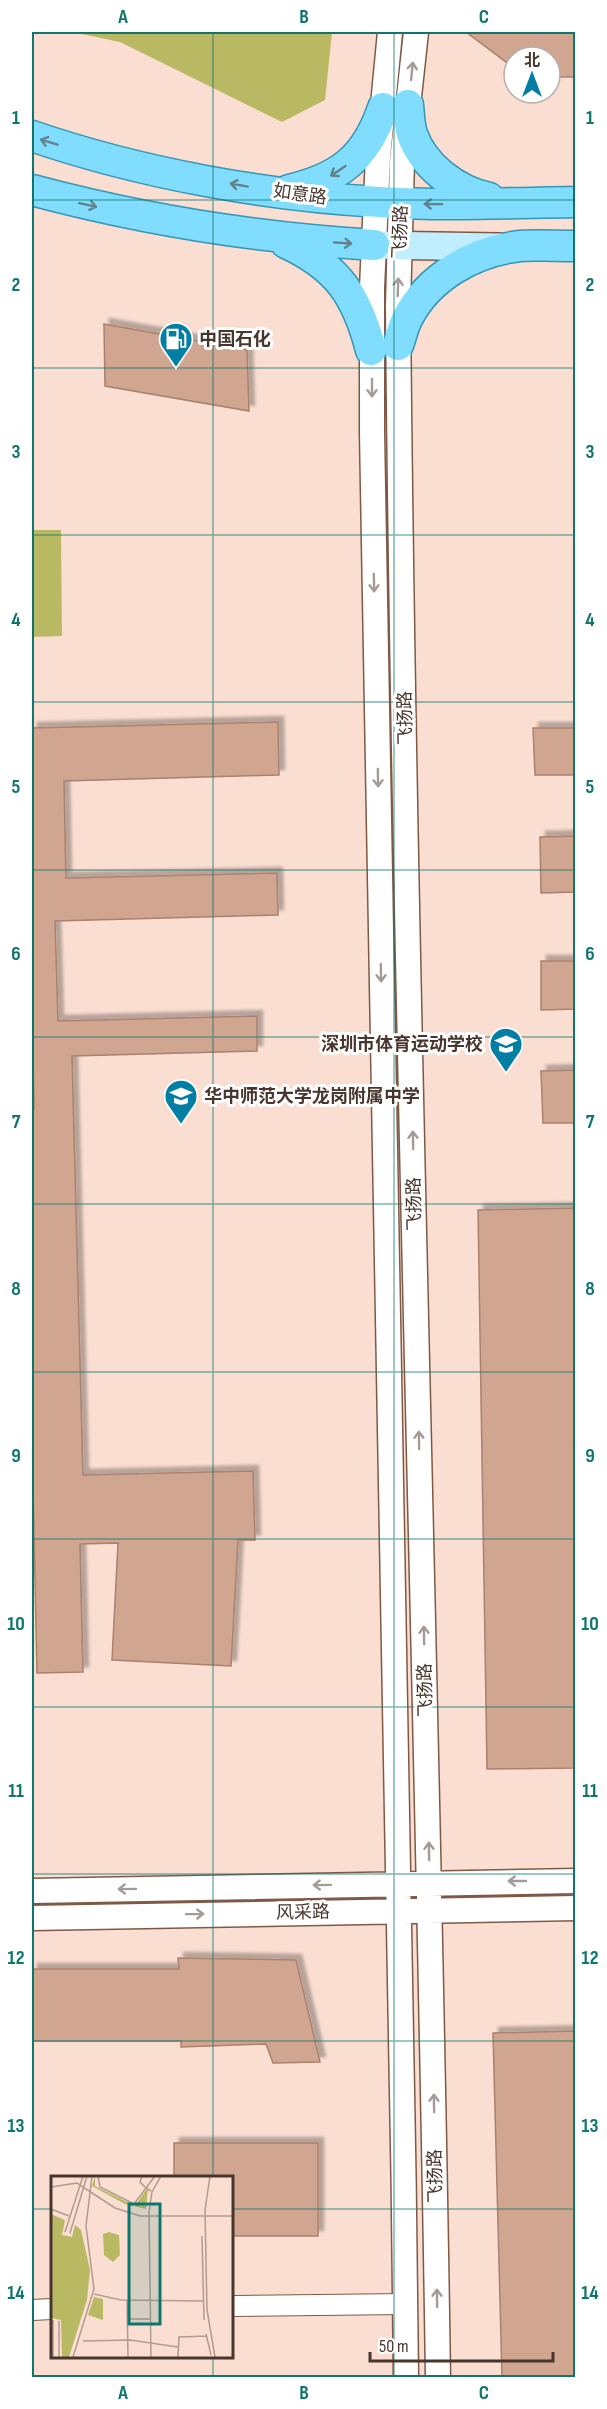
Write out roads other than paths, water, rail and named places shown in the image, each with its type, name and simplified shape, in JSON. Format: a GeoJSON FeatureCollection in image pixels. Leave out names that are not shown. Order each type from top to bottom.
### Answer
{"type":"FeatureCollection","features":[{"type":"Feature","properties":{"kind":"main road"},"geometry":{"type":"LineString","coordinates":[[282,192],[311,185],[331,176],[349,163],[365,147],[375,130],[395,107],[419,150],[432,167],[455,184],[483,196],[516,203]]}},
{"type":"Feature","properties":{"kind":"main road","name":"如意路"},"geometry":{"type":"LineString","coordinates":[[32,136],[108,159],[169,173],[282,192],[388,202],[576,202]]}},
{"type":"Feature","properties":{"kind":"main road"},"geometry":{"type":"LineString","coordinates":[[32,190],[155,219],[272,237],[387,246],[576,246]]}},
{"type":"Feature","properties":{"kind":"main road"},"geometry":{"type":"LineString","coordinates":[[272,237],[301,250],[324,265],[354,299],[364,322],[385,348],[419,300],[454,268],[480,256],[519,246]]}},
{"type":"Feature","properties":{"kind":"street","name":"飞扬路"},"geometry":{"type":"LineString","coordinates":[[390,32],[395,107],[402,161],[388,202],[385,348],[387,1332],[400,1883],[406,2378]]}},
{"type":"Feature","properties":{"kind":"street","name":"飞扬路"},"geometry":{"type":"LineString","coordinates":[[395,107],[416,32]]}},
{"type":"Feature","properties":{"kind":"street","name":"飞扬路"},"geometry":{"type":"LineString","coordinates":[[385,348],[416,1333],[430,1882],[438,2378]]}},
{"type":"Feature","properties":{"kind":"street","name":"风采路"},"geometry":{"type":"LineString","coordinates":[[32,1891],[576,1881]]}},
{"type":"Feature","properties":{"kind":"street","name":"风采路"},"geometry":{"type":"LineString","coordinates":[[32,1918],[576,1908]]}},
{"type":"Feature","properties":{"kind":"street"},"geometry":{"type":"LineString","coordinates":[[232,2306],[405,2304]]}},
{"type":"Feature","properties":{"kind":"street"},"geometry":{"type":"LineString","coordinates":[[32,2310],[51,2309]]}},
{"type":"Feature","properties":{"kind":"place","name":"中国石化"},"geometry":{"type":"Point","coordinates":[176,368]}},
{"type":"Feature","properties":{"kind":"place","name":"深圳市体育运动学校"},"geometry":{"type":"Point","coordinates":[506,1073]}},
{"type":"Feature","properties":{"kind":"place","name":"华中师范大学龙岗附属中学"},"geometry":{"type":"Point","coordinates":[181,1125]}}]}
